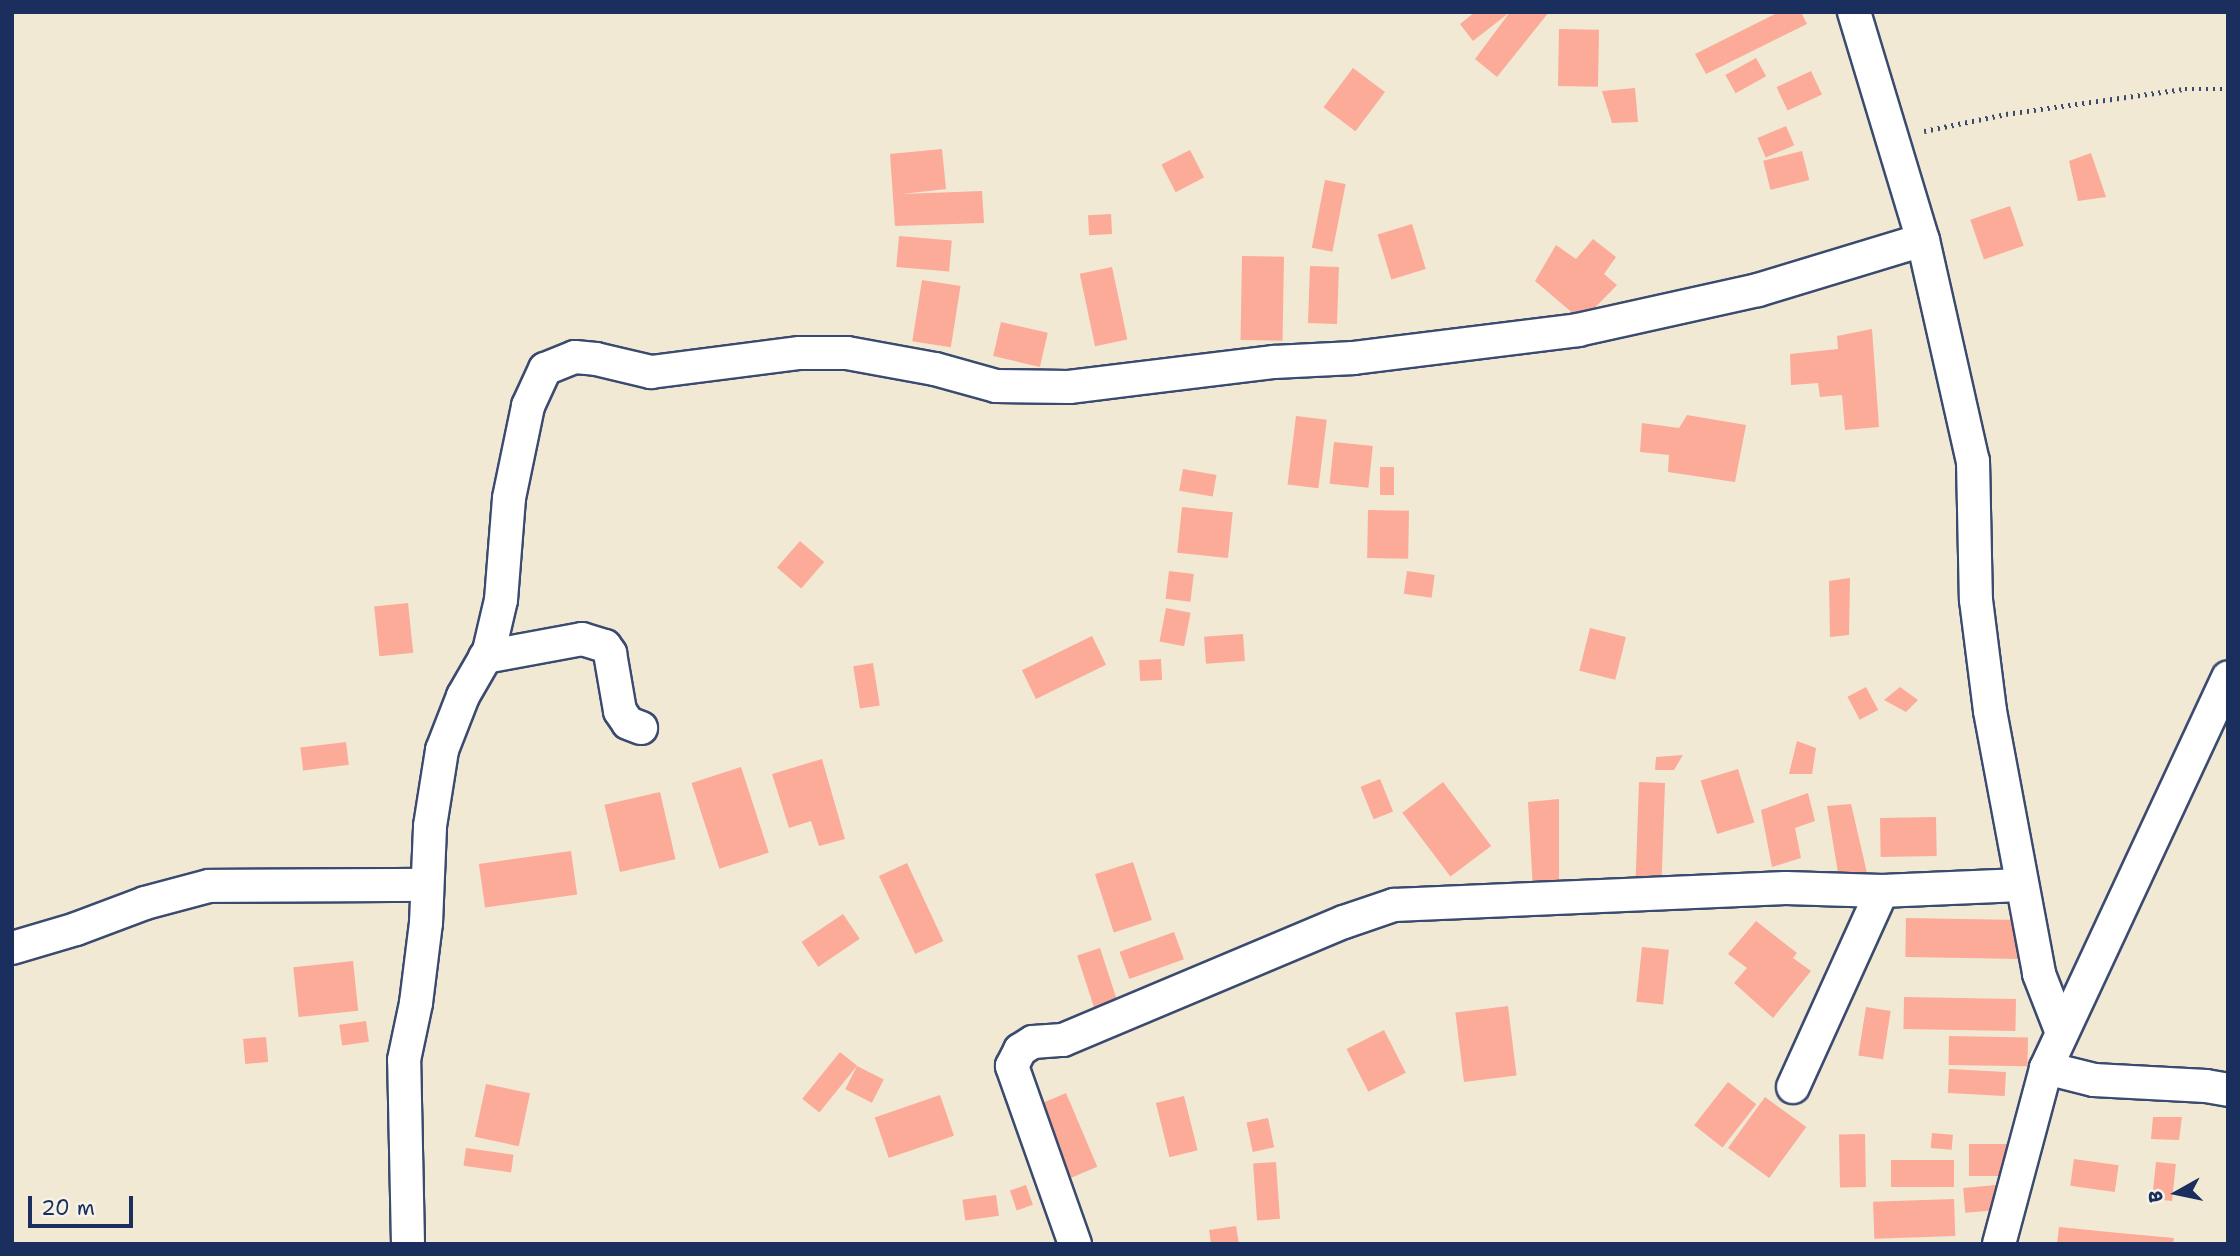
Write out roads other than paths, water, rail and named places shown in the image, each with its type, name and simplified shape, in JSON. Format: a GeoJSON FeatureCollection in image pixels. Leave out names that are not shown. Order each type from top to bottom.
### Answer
{"type":"FeatureCollection","features":[{"type":"Feature","properties":{"kind":"street"},"geometry":{"type":"LineString","coordinates":[[1854,12],[1923,240],[1973,461],[1976,600],[1990,710],[2039,974],[2062,1033]]}},
{"type":"Feature","properties":{"kind":"street"},"geometry":{"type":"LineString","coordinates":[[408,1244],[404,1060],[416,1003],[426,923],[430,826],[442,750],[463,696],[485,657],[501,600],[509,498],[528,406],[545,369],[559,361],[575,357],[596,359],[651,372],[800,353],[846,353],[935,369],[996,386],[1069,387],[1274,362],[1354,358],[1578,330],[1758,290],[1923,240]]}},
{"type":"Feature","properties":{"kind":"street"},"geometry":{"type":"LineString","coordinates":[[485,657],[582,639],[605,646],[610,653],[620,711],[628,723],[641,728]]}},
{"type":"Feature","properties":{"kind":"street"},"geometry":{"type":"LineString","coordinates":[[1999,1244],[2046,1068],[2223,694]]}},
{"type":"Feature","properties":{"kind":"street"},"geometry":{"type":"LineString","coordinates":[[12,948],[76,929],[145,903],[209,886],[426,885]]}},
{"type":"Feature","properties":{"kind":"street"},"geometry":{"type":"LineString","coordinates":[[1075,1244],[1012,1066],[1020,1050],[1033,1042],[1063,1040],[1344,922],[1394,905],[1786,888],[1882,891],[2021,885]]}},
{"type":"Feature","properties":{"kind":"street"},"geometry":{"type":"LineString","coordinates":[[1793,1087],[1882,891]]}},
{"type":"Feature","properties":{"kind":"street"},"geometry":{"type":"LineString","coordinates":[[2046,1068],[2094,1080],[2206,1086],[2228,1090]]}}]}
